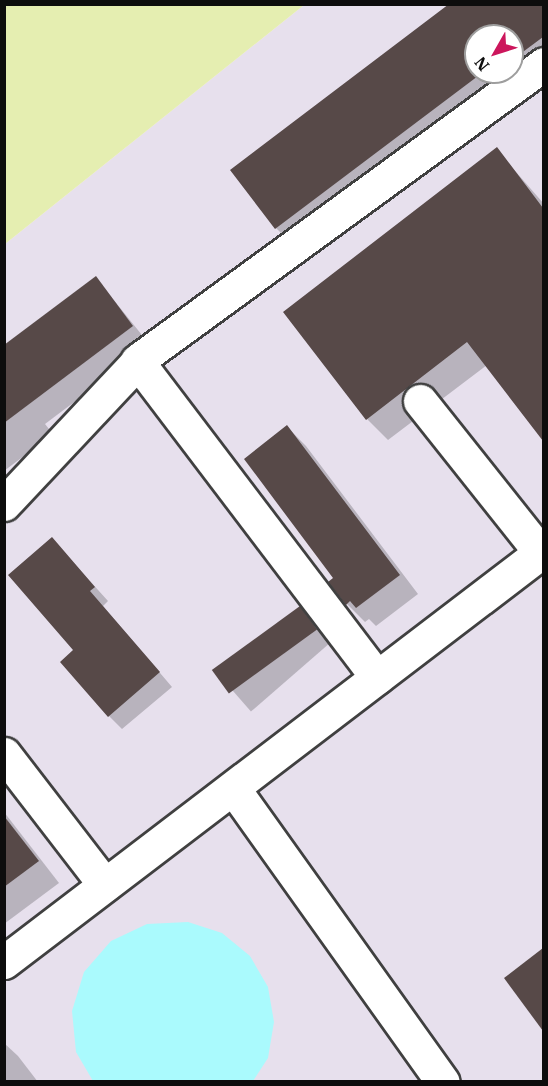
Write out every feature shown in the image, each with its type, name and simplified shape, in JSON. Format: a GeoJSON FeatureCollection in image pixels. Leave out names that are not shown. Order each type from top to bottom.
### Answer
{"type":"FeatureCollection","features":[{"type":"Feature","properties":{"kind":"street"},"geometry":{"type":"LineString","coordinates":[[4,504],[137,361],[177,328],[543,64]]}},
{"type":"Feature","properties":{"kind":"street"},"geometry":{"type":"LineString","coordinates":[[137,361],[377,677]]}},
{"type":"Feature","properties":{"kind":"street"},"geometry":{"type":"LineString","coordinates":[[4,962],[542,551],[420,401]]}},
{"type":"Feature","properties":{"kind":"street"},"geometry":{"type":"LineString","coordinates":[[4,754],[105,885]]}},
{"type":"Feature","properties":{"kind":"street"},"geometry":{"type":"LineString","coordinates":[[233,788],[443,1082]]}},
{"type":"Feature","properties":{"kind":"shaded area"},"geometry":{"type":"Polygon","coordinates":[[[304,5],[543,5],[543,1081],[5,1082],[5,244],[304,5]]]}},
{"type":"Feature","properties":{"kind":"green space"},"geometry":{"type":"Polygon","coordinates":[[[5,4],[304,4],[304,5],[5,244],[5,4]]]}},
{"type":"Feature","properties":{"kind":"water"},"geometry":{"type":"Polygon","coordinates":[[[188,922],[222,933],[250,956],[268,987],[274,1022],[268,1058],[253,1081],[93,1081],[76,1052],[72,1011],[84,972],[111,941],[147,924],[188,922]]]}},
{"type":"Feature","properties":{"kind":"building"},"geometry":{"type":"Polygon","coordinates":[[[449,4],[543,4],[543,37],[524,51],[524,24],[464,24],[464,84],[467,84],[275,229],[230,170],[449,4]]]}},
{"type":"Feature","properties":{"kind":"building"},"geometry":{"type":"Polygon","coordinates":[[[497,147],[543,208],[543,441],[467,342],[366,420],[283,312],[497,147]]]}},
{"type":"Feature","properties":{"kind":"building"},"geometry":{"type":"Polygon","coordinates":[[[96,276],[133,326],[4,423],[4,345],[96,276]]]}},
{"type":"Feature","properties":{"kind":"building"},"geometry":{"type":"Polygon","coordinates":[[[287,425],[400,575],[356,608],[350,601],[346,605],[328,582],[333,578],[244,459],[287,425]]]}},
{"type":"Feature","properties":{"kind":"building"},"geometry":{"type":"Polygon","coordinates":[[[52,537],[95,587],[90,591],[160,672],[108,717],[60,662],[73,650],[8,575],[52,537]]]}},
{"type":"Feature","properties":{"kind":"building"},"geometry":{"type":"Polygon","coordinates":[[[300,606],[317,629],[229,694],[212,670],[300,606]]]}},
{"type":"Feature","properties":{"kind":"building"},"geometry":{"type":"Polygon","coordinates":[[[4,816],[39,861],[4,887],[4,816]]]}},
{"type":"Feature","properties":{"kind":"building"},"geometry":{"type":"Polygon","coordinates":[[[543,948],[543,1031],[504,978],[543,948]]]}}]}
